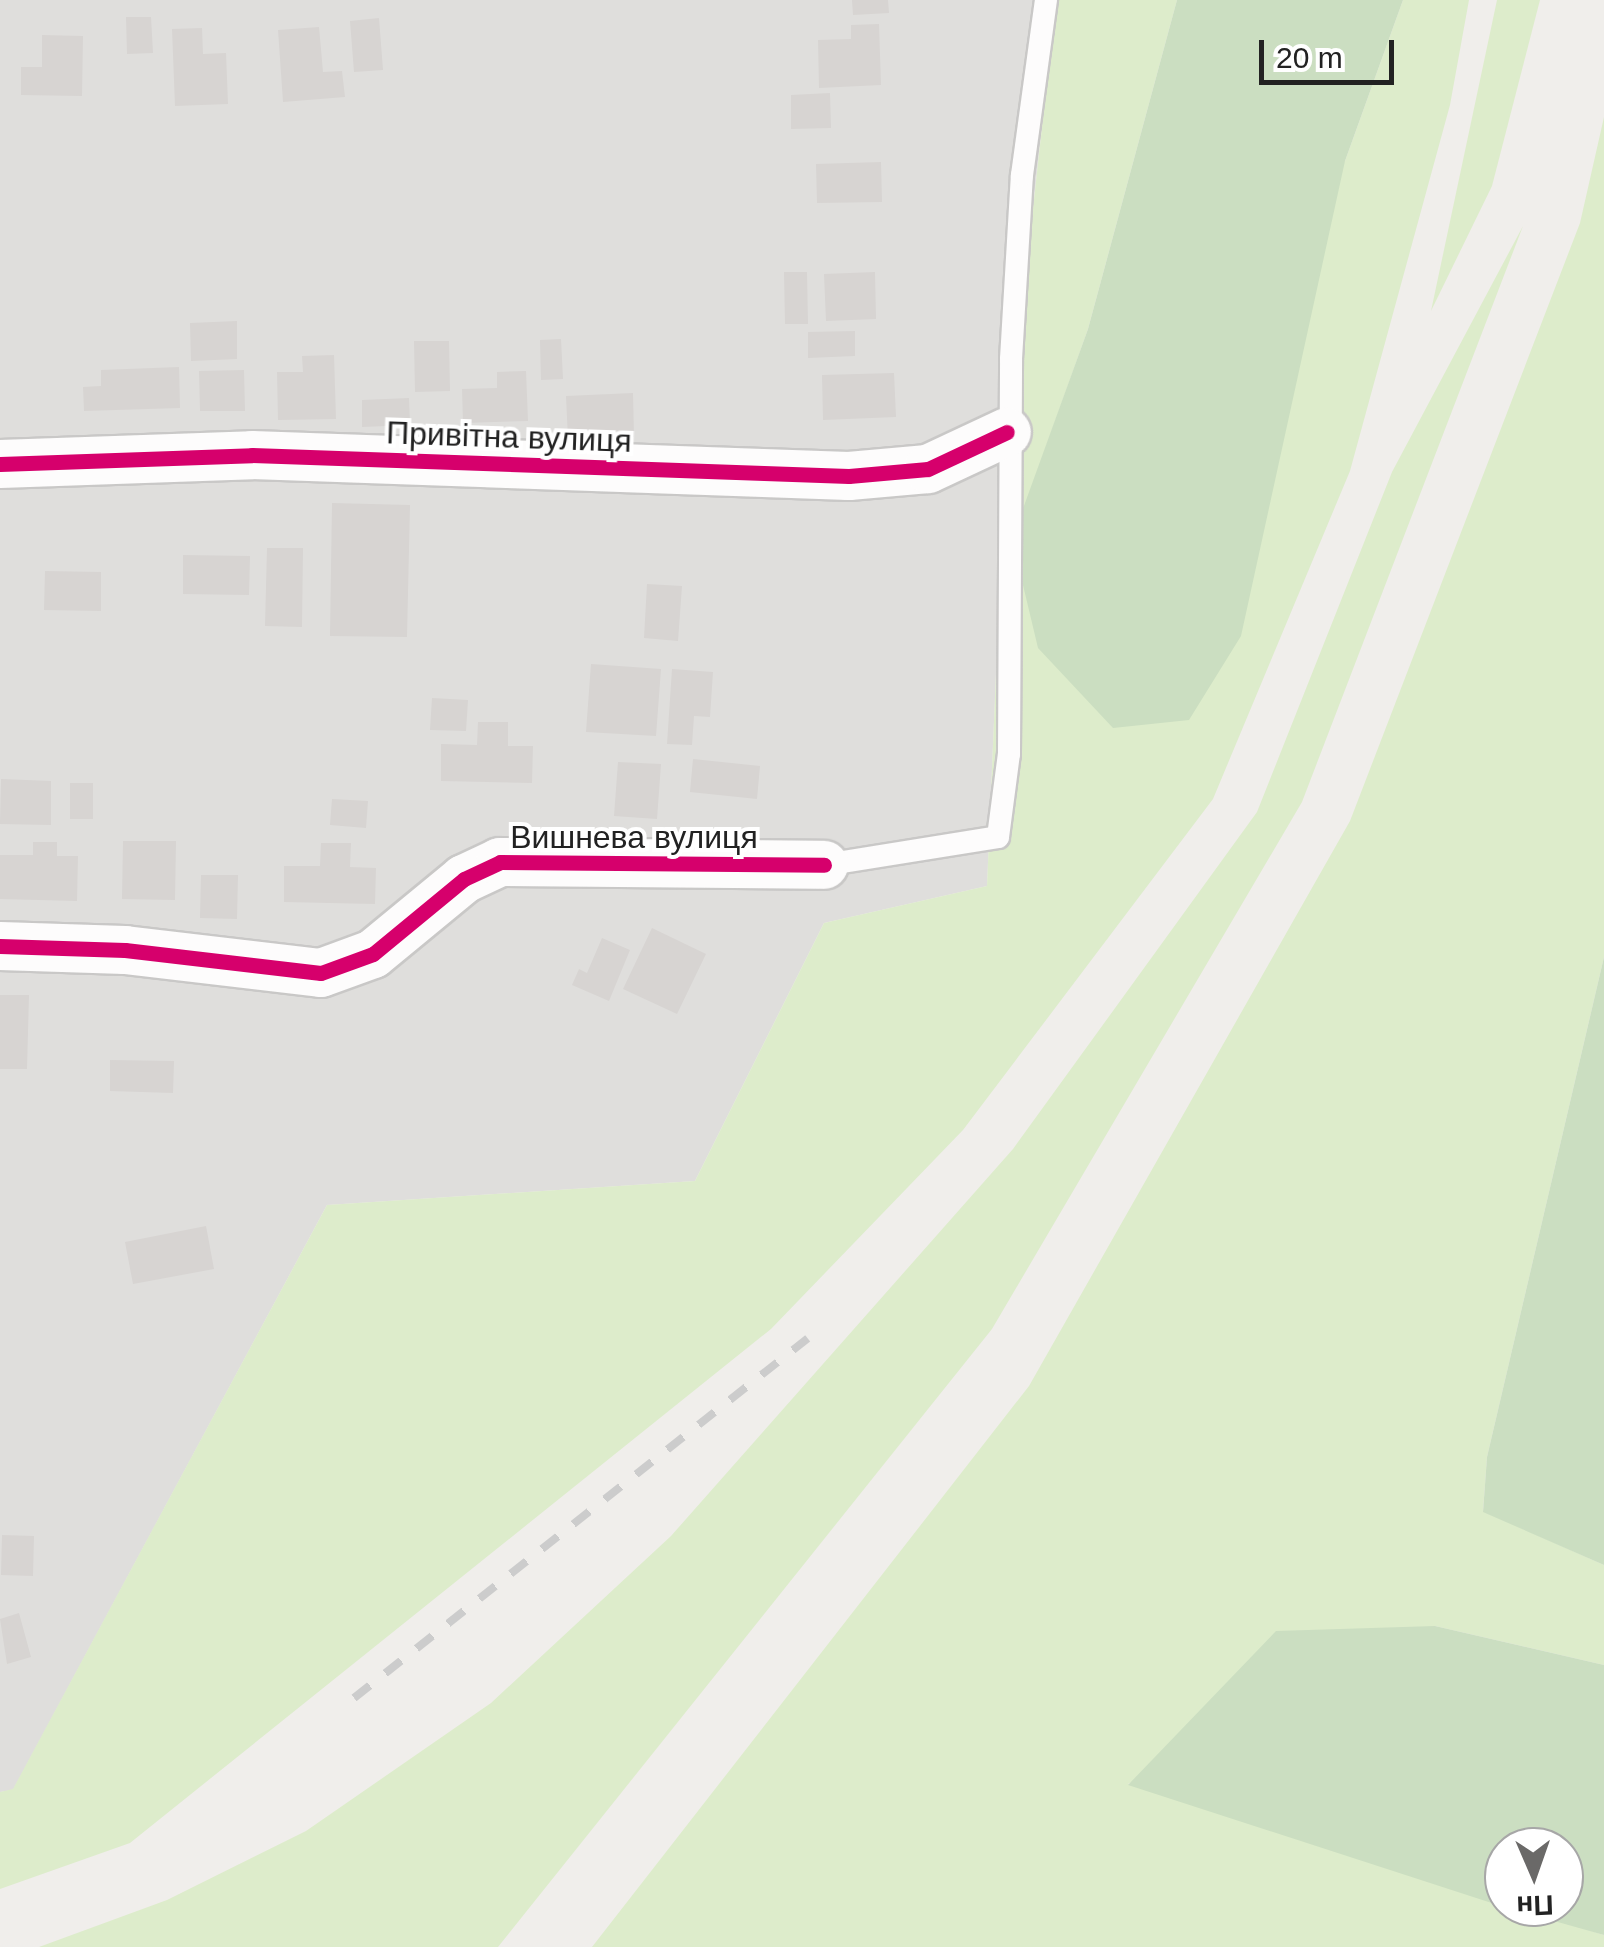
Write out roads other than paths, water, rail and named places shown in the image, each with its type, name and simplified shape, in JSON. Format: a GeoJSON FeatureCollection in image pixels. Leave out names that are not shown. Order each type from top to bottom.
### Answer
{"type":"FeatureCollection","features":[{"type":"Feature","properties":{"kind":"street","name":"Привітна вулиця"},"geometry":{"type":"LineString","coordinates":[[0,464],[252,455],[850,476],[928,469],[1007,432]]}},
{"type":"Feature","properties":{"kind":"street","name":"Вишнева вулиця"},"geometry":{"type":"LineString","coordinates":[[0,946],[126,950],[321,973],[374,954],[464,879],[500,862],[824,866]]}},
{"type":"Feature","properties":{"kind":"lane"},"geometry":{"type":"LineString","coordinates":[[824,866],[998,838],[1009,754],[1007,432],[1022,175],[1046,0]]}},
{"type":"Feature","properties":{"kind":"railway"},"geometry":{"type":"LineString","coordinates":[[354,1698],[808,1338]]}}]}
